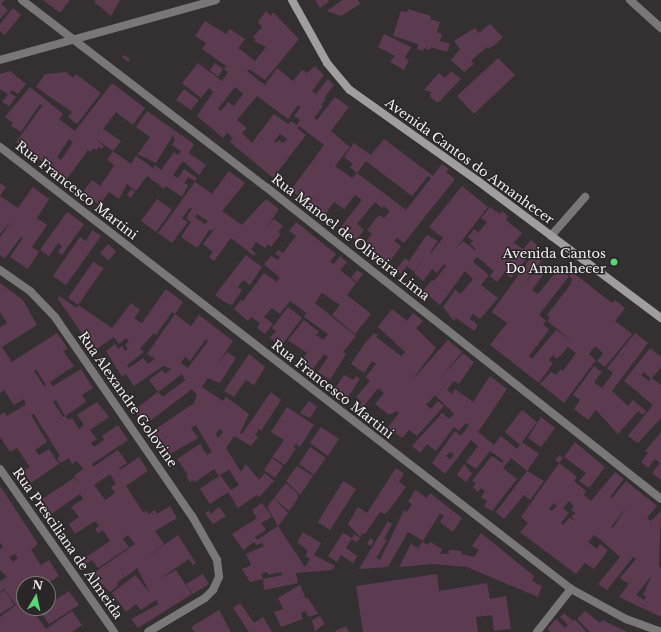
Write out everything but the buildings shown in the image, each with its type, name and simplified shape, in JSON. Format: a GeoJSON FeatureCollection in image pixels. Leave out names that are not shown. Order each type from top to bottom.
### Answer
{"type":"FeatureCollection","features":[{"type":"Feature","properties":{"kind":"main road","name":"Avenida Cantos do Amanhecer"},"geometry":{"type":"LineString","coordinates":[[292,0],[327,63],[350,90],[661,318]]}},
{"type":"Feature","properties":{"kind":"street","name":"Rua Manoel de Oliveira Lima"},"geometry":{"type":"LineString","coordinates":[[22,0],[278,196],[661,498]]}},
{"type":"Feature","properties":{"kind":"street"},"geometry":{"type":"LineString","coordinates":[[0,60],[216,0]]}},
{"type":"Feature","properties":{"kind":"street"},"geometry":{"type":"LineString","coordinates":[[630,0],[661,28]]}},
{"type":"Feature","properties":{"kind":"street","name":"Rua Francesco Martini"},"geometry":{"type":"LineString","coordinates":[[0,147],[571,589],[626,619],[661,632]]}},
{"type":"Feature","properties":{"kind":"street"},"geometry":{"type":"LineString","coordinates":[[551,236],[585,197]]}},
{"type":"Feature","properties":{"kind":"street","name":"Rua Alexandre Golovine"},"geometry":{"type":"LineString","coordinates":[[0,270],[31,292],[55,317],[188,510],[217,560],[219,577],[213,590],[205,598],[148,632]]}},
{"type":"Feature","properties":{"kind":"street","name":"Rua Presciliana de Almeida"},"geometry":{"type":"LineString","coordinates":[[0,469],[114,632]]}},
{"type":"Feature","properties":{"kind":"street"},"geometry":{"type":"LineString","coordinates":[[537,632],[571,589]]}},
{"type":"Feature","properties":{"kind":"place","name":"Avenida Cantos Do Amanhecer"},"geometry":{"type":"Point","coordinates":[614,262]}}]}
